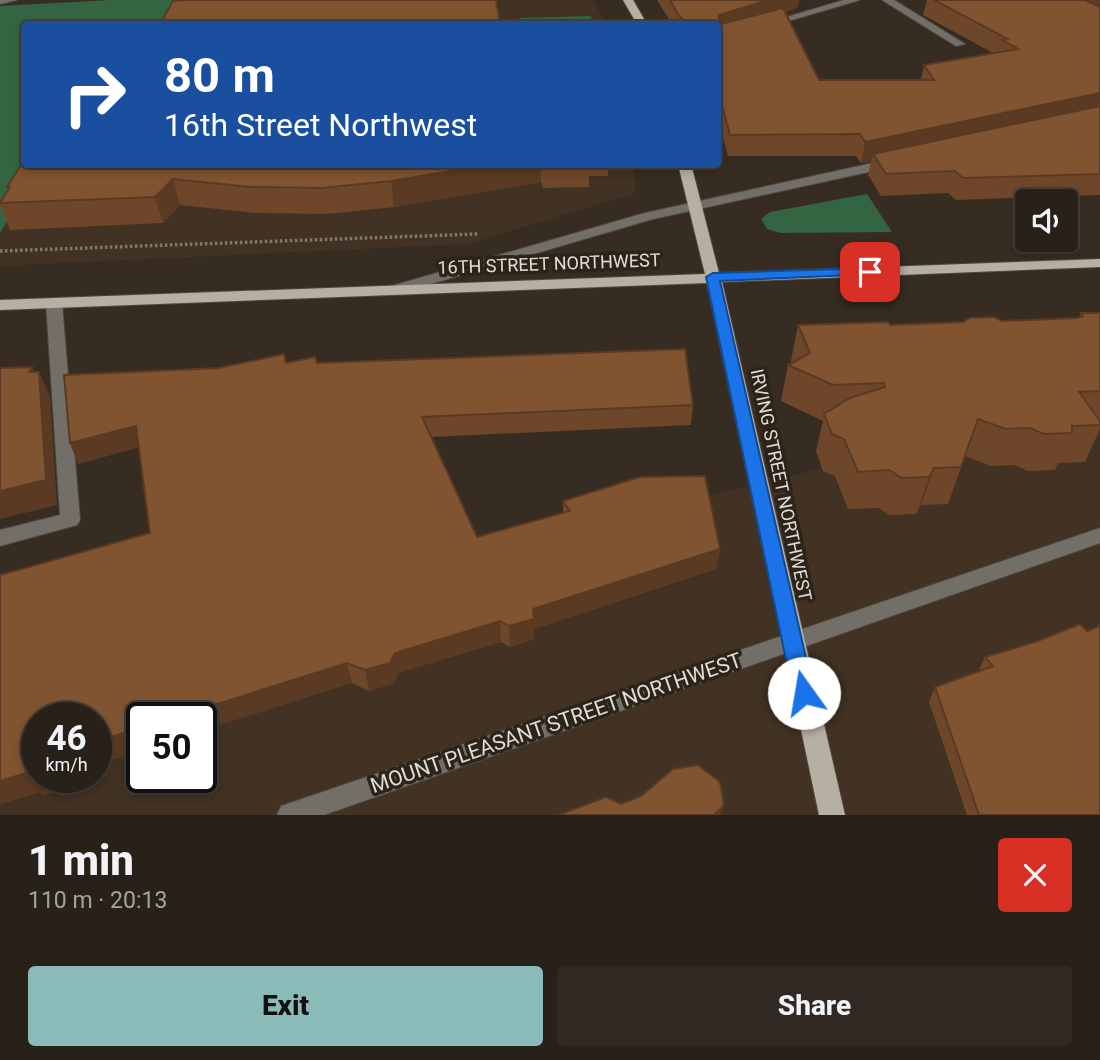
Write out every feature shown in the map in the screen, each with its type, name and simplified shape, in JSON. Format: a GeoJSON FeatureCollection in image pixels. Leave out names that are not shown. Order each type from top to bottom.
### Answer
{"type":"FeatureCollection","features":[{"type":"Feature","properties":{"kind":"main road"},"geometry":{"type":"LineString","coordinates":[[628,0],[640,21]]}},
{"type":"Feature","properties":{"kind":"main road","name":"IRVING STREET NORTHWEST"},"geometry":{"type":"LineString","coordinates":[[685,168],[713,277],[832,815]]}},
{"type":"Feature","properties":{"kind":"main road","name":"16TH STREET NORTHWEST"},"geometry":{"type":"LineString","coordinates":[[0,306],[400,288],[1100,263]]}},
{"type":"Feature","properties":{"kind":"street"},"geometry":{"type":"LineString","coordinates":[[0,1],[12,0]]}},
{"type":"Feature","properties":{"kind":"street"},"geometry":{"type":"LineString","coordinates":[[755,28],[855,0]]}},
{"type":"Feature","properties":{"kind":"street"},"geometry":{"type":"LineString","coordinates":[[887,0],[960,44]]}},
{"type":"Feature","properties":{"kind":"street"},"geometry":{"type":"LineString","coordinates":[[400,288],[693,206],[910,159]]}},
{"type":"Feature","properties":{"kind":"street"},"geometry":{"type":"LineString","coordinates":[[0,538],[69,520],[54,303]]}},
{"type":"Feature","properties":{"kind":"street","name":"MOUNT PLEASANT STREET NORTHWEST"},"geometry":{"type":"LineString","coordinates":[[290,815],[1100,535]]}},
{"type":"Feature","properties":{"kind":"path"},"geometry":{"type":"LineString","coordinates":[[0,251],[489,234]]}},
{"type":"Feature","properties":{"kind":"shaded area"},"geometry":{"type":"Polygon","coordinates":[[[203,0],[593,0],[604,21],[182,21],[203,0]]]}},
{"type":"Feature","properties":{"kind":"shaded area"},"geometry":{"type":"Polygon","coordinates":[[[40,168],[633,168],[636,193],[468,244],[0,266],[0,233],[40,168]]]}},
{"type":"Feature","properties":{"kind":"shaded area"},"geometry":{"type":"Polygon","coordinates":[[[1100,400],[1100,815],[0,815],[0,670],[1100,400]]]}},
{"type":"Feature","properties":{"kind":"green space"},"geometry":{"type":"Polygon","coordinates":[[[110,0],[192,0],[181,21],[21,21],[21,168],[40,168],[0,233],[0,6],[110,0]]]}},
{"type":"Feature","properties":{"kind":"green space"},"geometry":{"type":"Polygon","coordinates":[[[591,16],[592,21],[520,21],[519,18],[591,16]]]}},
{"type":"Feature","properties":{"kind":"green space"},"geometry":{"type":"Polygon","coordinates":[[[867,194],[892,232],[781,233],[767,229],[761,219],[770,212],[867,194]]]}},
{"type":"Feature","properties":{"kind":"building"},"geometry":{"type":"Polygon","coordinates":[[[496,0],[500,21],[162,21],[173,1],[496,0]]]}},
{"type":"Feature","properties":{"kind":"building"},"geometry":{"type":"Polygon","coordinates":[[[670,0],[768,0],[719,15],[718,21],[686,21],[679,16],[670,0]]]}},
{"type":"Feature","properties":{"kind":"building"},"geometry":{"type":"Polygon","coordinates":[[[934,0],[1085,0],[1100,7],[1100,93],[865,142],[860,134],[730,135],[721,102],[721,24],[783,8],[819,80],[934,80],[924,65],[1018,49],[1002,40],[1008,39],[934,0]]]}},
{"type":"Feature","properties":{"kind":"building"},"geometry":{"type":"Polygon","coordinates":[[[1100,106],[1100,174],[963,178],[955,171],[886,174],[873,154],[1100,106]]]}},
{"type":"Feature","properties":{"kind":"building"},"geometry":{"type":"Polygon","coordinates":[[[21,165],[21,168],[469,168],[391,181],[322,188],[251,187],[173,179],[155,197],[0,203],[10,187],[7,187],[21,165]]]}},
{"type":"Feature","properties":{"kind":"building"},"geometry":{"type":"Polygon","coordinates":[[[1081,313],[1100,313],[1100,391],[1079,392],[1100,421],[1100,425],[1072,426],[1072,433],[1044,434],[1030,428],[1006,429],[978,419],[961,467],[934,468],[929,477],[902,478],[889,470],[858,472],[844,439],[832,434],[824,414],[850,398],[885,387],[884,383],[833,385],[788,365],[810,353],[798,325],[888,322],[890,325],[963,322],[970,318],[994,317],[1002,321],[1077,318],[1083,316],[1081,313]]]}},
{"type":"Feature","properties":{"kind":"building"},"geometry":{"type":"Polygon","coordinates":[[[685,349],[693,405],[422,417],[477,537],[570,511],[563,501],[640,477],[705,476],[720,549],[533,609],[534,619],[509,626],[500,621],[395,653],[390,663],[365,670],[347,663],[217,704],[126,702],[126,732],[112,737],[112,702],[21,702],[21,774],[0,781],[0,575],[150,533],[136,426],[70,443],[64,375],[219,368],[284,354],[286,363],[315,357],[317,363],[685,349]]]}},
{"type":"Feature","properties":{"kind":"building"},"geometry":{"type":"Polygon","coordinates":[[[32,367],[29,372],[39,372],[46,480],[0,491],[0,368],[32,367]]]}},
{"type":"Feature","properties":{"kind":"building"},"geometry":{"type":"Polygon","coordinates":[[[1080,624],[1087,631],[1100,626],[1100,815],[979,815],[935,687],[993,666],[985,657],[1035,642],[1080,624]]]}},
{"type":"Feature","properties":{"kind":"building"},"geometry":{"type":"Polygon","coordinates":[[[698,765],[720,782],[724,805],[716,815],[558,815],[606,797],[621,804],[641,796],[673,769],[698,765]]]}},
{"type":"Feature","properties":{"kind":"route"},"geometry":{"type":"LineString","coordinates":[[804,693],[713,277],[870,272]]}}]}
